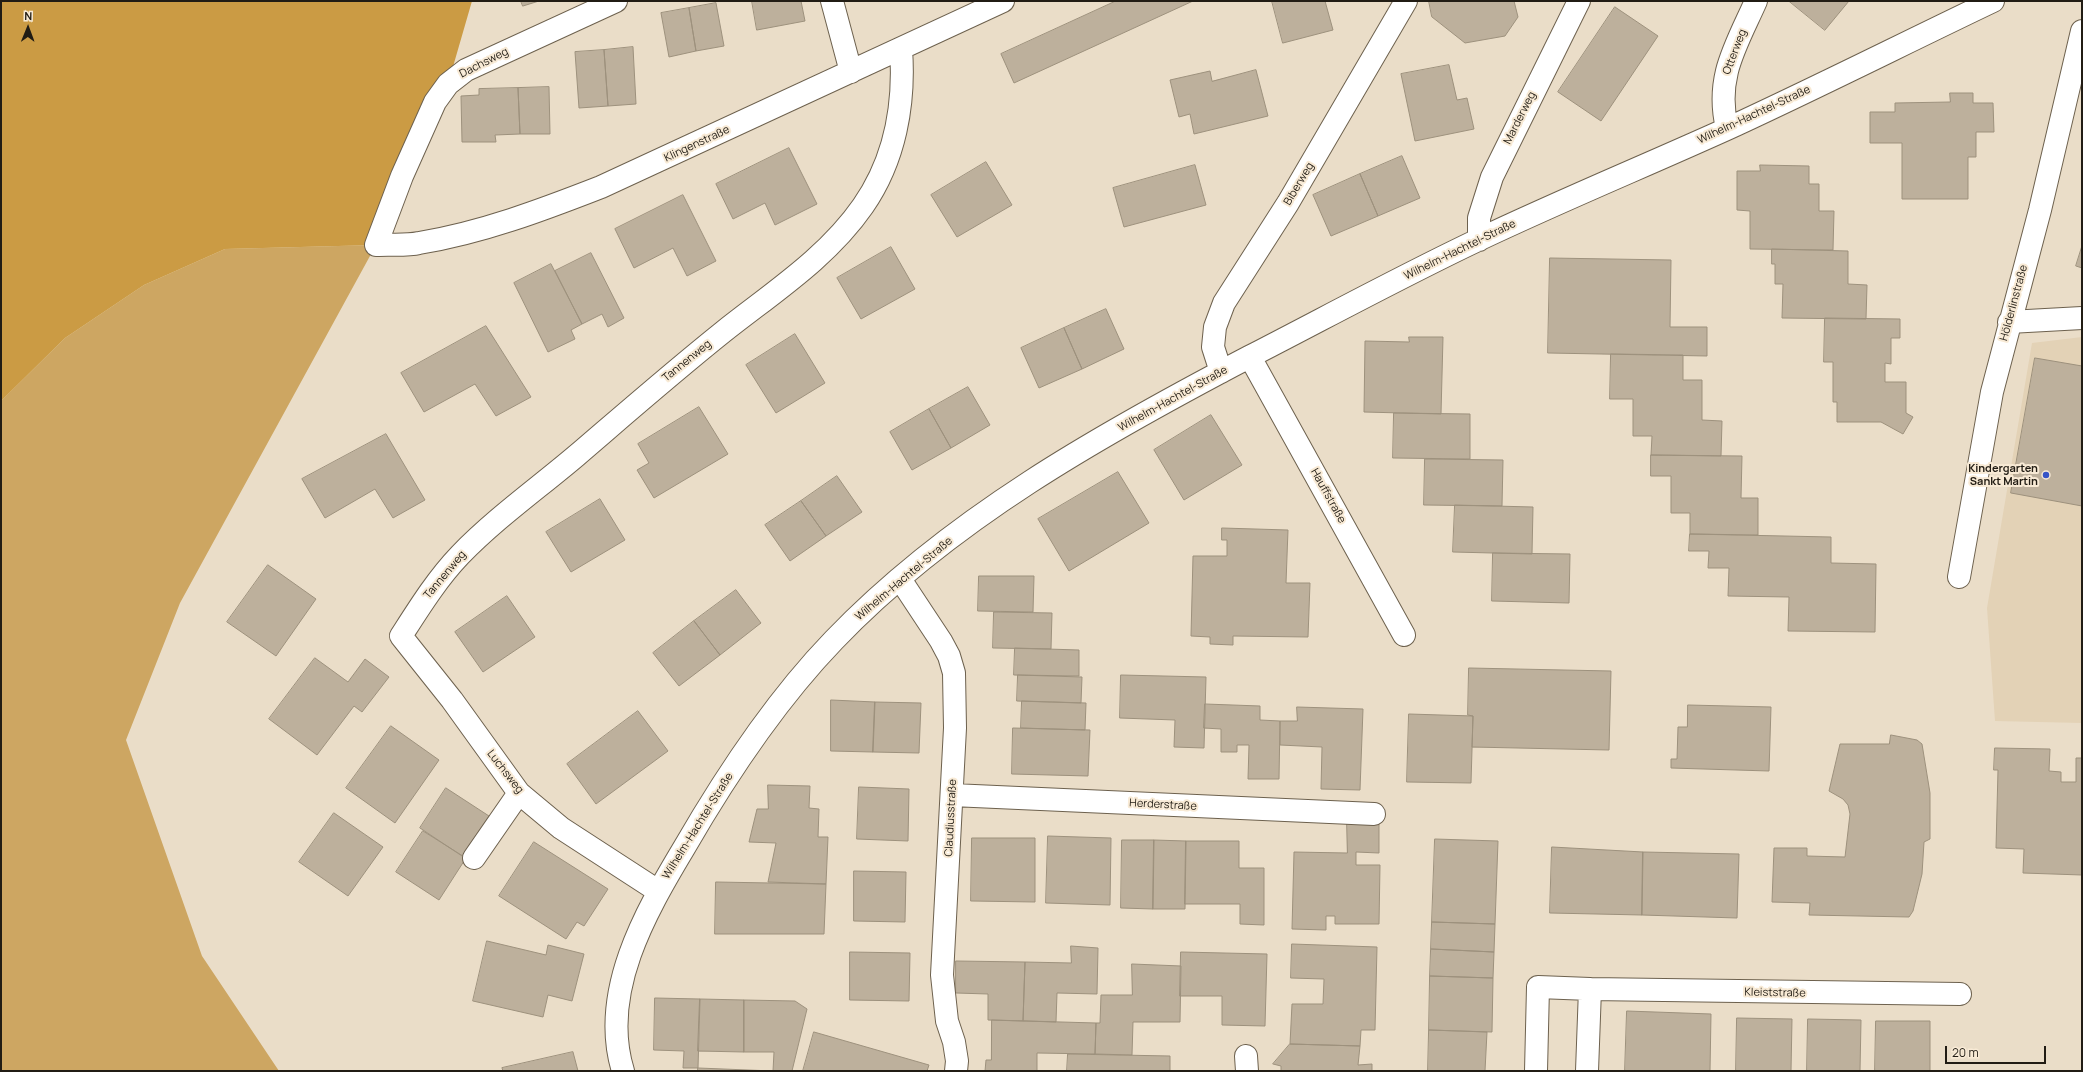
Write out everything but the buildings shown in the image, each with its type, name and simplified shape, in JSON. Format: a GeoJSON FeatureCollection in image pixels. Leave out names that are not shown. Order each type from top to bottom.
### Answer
{"type":"FeatureCollection","features":[{"type":"Feature","properties":{"kind":"street","name":"Dachsweg"},"geometry":{"type":"LineString","coordinates":[[376,244],[423,126],[435,102],[448,84],[466,70],[616,1]]}},
{"type":"Feature","properties":{"kind":"street"},"geometry":{"type":"LineString","coordinates":[[832,1],[851,72]]}},
{"type":"Feature","properties":{"kind":"street","name":"Klingenstraße"},"geometry":{"type":"LineString","coordinates":[[376,244],[418,244],[460,234],[553,206],[601,187],[1003,1]]}},
{"type":"Feature","properties":{"kind":"street","name":"Biberweg"},"geometry":{"type":"LineString","coordinates":[[1221,372],[1213,347],[1215,327],[1224,302],[1288,203],[1406,1]]}},
{"type":"Feature","properties":{"kind":"street","name":"Marderweg"},"geometry":{"type":"LineString","coordinates":[[1479,240],[1479,218],[1492,177],[1579,1]]}},
{"type":"Feature","properties":{"kind":"street","name":"Otterweg"},"geometry":{"type":"LineString","coordinates":[[1727,128],[1723,110],[1722,92],[1726,70],[1734,47],[1756,1]]}},
{"type":"Feature","properties":{"kind":"street","name":"Wilhelm-Hachtel-Straße"},"geometry":{"type":"LineString","coordinates":[[623,1071],[616,1036],[618,1001],[622,981],[632,952],[658,891],[718,793],[764,726],[808,668],[840,634],[900,579],[955,536],[1042,474],[1221,372],[1358,299],[1479,240],[1727,128],[1994,1]]}},
{"type":"Feature","properties":{"kind":"street","name":"Hölderlinstraße"},"geometry":{"type":"LineString","coordinates":[[1959,578],[1981,445],[2009,322],[2040,210],[2082,31]]}},
{"type":"Feature","properties":{"kind":"street","name":"Tannenweg"},"geometry":{"type":"LineString","coordinates":[[401,636],[428,594],[459,556],[496,521],[678,368],[790,280],[844,231],[864,205],[881,174],[894,139],[900,108],[903,78],[901,49]]}},
{"type":"Feature","properties":{"kind":"street"},"geometry":{"type":"LineString","coordinates":[[2009,322],[2082,318]]}},
{"type":"Feature","properties":{"kind":"street","name":"Hauffstraße"},"geometry":{"type":"LineString","coordinates":[[1250,357],[1404,635]]}},
{"type":"Feature","properties":{"kind":"street","name":"Claudiusstraße"},"geometry":{"type":"LineString","coordinates":[[900,579],[941,641],[949,656],[954,673],[955,728],[942,936],[942,974],[945,1008],[957,1061],[956,1071]]}},
{"type":"Feature","properties":{"kind":"street","name":"Luchsweg"},"geometry":{"type":"LineString","coordinates":[[401,636],[452,700],[519,793],[561,828],[658,891]]}},
{"type":"Feature","properties":{"kind":"street"},"geometry":{"type":"LineString","coordinates":[[474,858],[519,793]]}},
{"type":"Feature","properties":{"kind":"street","name":"Herderstraße"},"geometry":{"type":"LineString","coordinates":[[952,795],[1374,814]]}},
{"type":"Feature","properties":{"kind":"street","name":"Kleiststraße"},"geometry":{"type":"LineString","coordinates":[[1536,1071],[1538,987],[1960,994]]}},
{"type":"Feature","properties":{"kind":"street"},"geometry":{"type":"LineString","coordinates":[[1586,1071],[1590,989]]}},
{"type":"Feature","properties":{"kind":"shaded area"},"geometry":{"type":"Polygon","coordinates":[[[1,1],[472,1],[448,84],[376,245],[225,249],[144,285],[65,338],[1,401],[1,1]]]}},
{"type":"Feature","properties":{"kind":"shaded area"},"geometry":{"type":"Polygon","coordinates":[[[376,245],[180,603],[126,740],[202,956],[279,1071],[1,1071],[1,401],[65,338],[144,285],[225,249],[376,245]]]}},
{"type":"Feature","properties":{"kind":"shaded area","name":"Kindergarten Sankt Martin"},"geometry":{"type":"Polygon","coordinates":[[[2082,337],[2082,723],[1995,721],[1987,608],[2032,343],[2082,337]]]}},
{"type":"Feature","properties":{"kind":"place","name":"Kindergarten Sankt Martin"},"geometry":{"type":"Point","coordinates":[2046,475]}}]}
